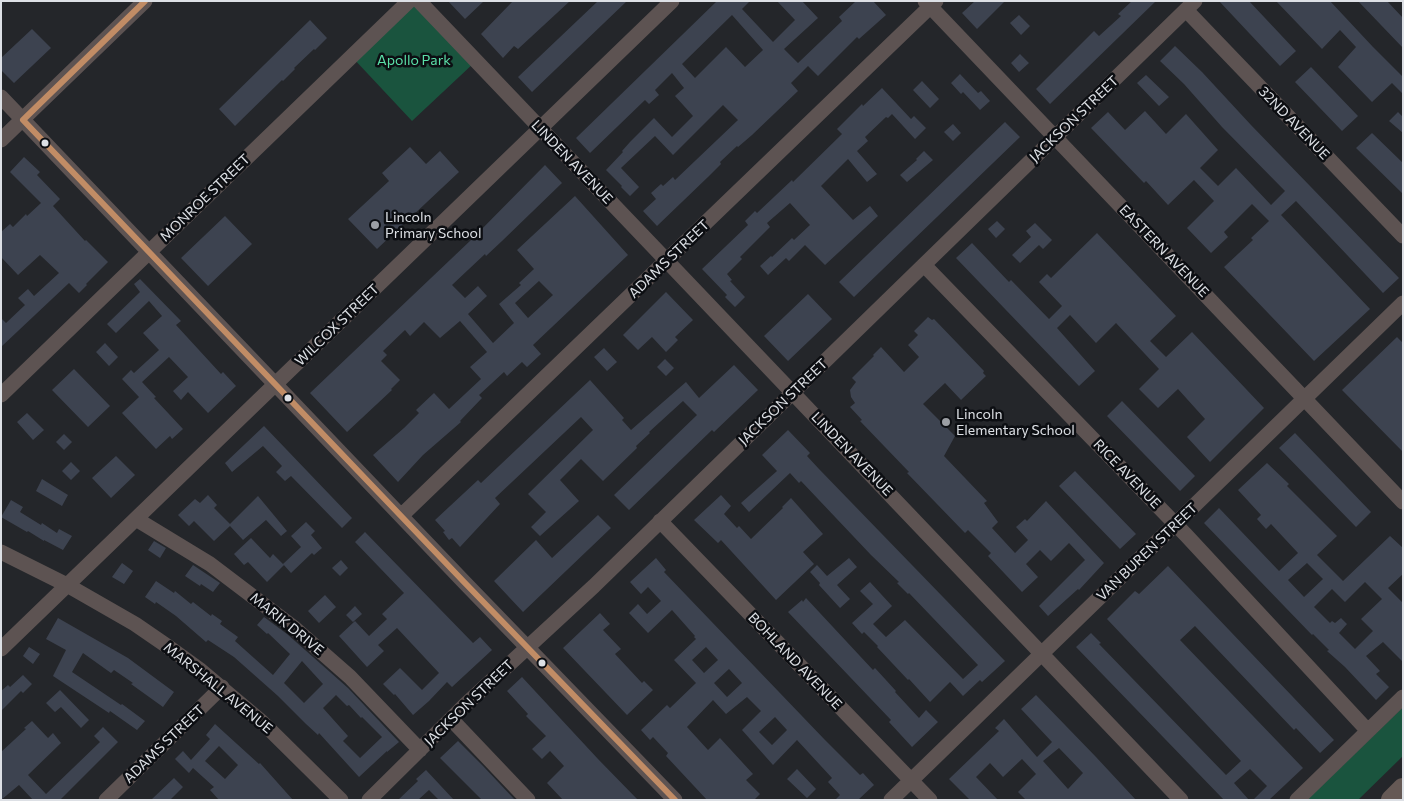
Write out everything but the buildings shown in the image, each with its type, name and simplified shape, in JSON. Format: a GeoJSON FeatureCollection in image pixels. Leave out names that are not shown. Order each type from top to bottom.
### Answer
{"type":"FeatureCollection","features":[{"type":"Feature","properties":{"kind":"highway"},"geometry":{"type":"LineString","coordinates":[[1392,800],[1403,789]]}},
{"type":"Feature","properties":{"kind":"street"},"geometry":{"type":"LineString","coordinates":[[1,140],[146,1]]}},
{"type":"Feature","properties":{"kind":"street","name":"MONROE STREET"},"geometry":{"type":"LineString","coordinates":[[1,395],[409,1]]}},
{"type":"Feature","properties":{"kind":"street","name":"LINDEN AVENUE"},"geometry":{"type":"LineString","coordinates":[[419,1],[1181,800]]}},
{"type":"Feature","properties":{"kind":"street","name":"WILCOX STREET"},"geometry":{"type":"LineString","coordinates":[[1,649],[672,1]]}},
{"type":"Feature","properties":{"kind":"street","name":"EASTERN AVENUE"},"geometry":{"type":"LineString","coordinates":[[930,3],[1403,502]]}},
{"type":"Feature","properties":{"kind":"street","name":"ADAMS STREET"},"geometry":{"type":"LineString","coordinates":[[401,516],[667,261],[930,3]]}},
{"type":"Feature","properties":{"kind":"street","name":"JACKSON STREET"},"geometry":{"type":"LineString","coordinates":[[369,800],[451,719],[793,393],[1191,6]]}},
{"type":"Feature","properties":{"kind":"street","name":"32ND AVENUE"},"geometry":{"type":"LineString","coordinates":[[1191,6],[1403,236]]}},
{"type":"Feature","properties":{"kind":"street"},"geometry":{"type":"LineString","coordinates":[[1,97],[675,800]]}},
{"type":"Feature","properties":{"kind":"street","name":"RICE AVENUE"},"geometry":{"type":"LineString","coordinates":[[924,265],[1176,524],[1368,731]]}},
{"type":"Feature","properties":{"kind":"street","name":"VAN BUREN STREET"},"geometry":{"type":"LineString","coordinates":[[891,800],[1403,303]]}},
{"type":"Feature","properties":{"kind":"street","name":"MARIK DRIVE"},"geometry":{"type":"LineString","coordinates":[[136,519],[210,564],[293,627],[350,677],[420,750]]}},
{"type":"Feature","properties":{"kind":"street","name":"BOHLAND AVENUE"},"geometry":{"type":"LineString","coordinates":[[660,521],[930,800]]}},
{"type":"Feature","properties":{"kind":"street","name":"MARSHALL AVENUE"},"geometry":{"type":"LineString","coordinates":[[1,552],[135,624],[167,646],[222,687],[294,752],[341,800]]}},
{"type":"Feature","properties":{"kind":"street","name":"ADAMS STREET"},"geometry":{"type":"LineString","coordinates":[[106,800],[222,687]]}},
{"type":"Feature","properties":{"kind":"street"},"geometry":{"type":"LineString","coordinates":[[1297,800],[1403,697]]}},
{"type":"Feature","properties":{"kind":"street"},"geometry":{"type":"LineString","coordinates":[[451,719],[528,800]]}},
{"type":"Feature","properties":{"kind":"green space","name":"Apollo Park"},"geometry":{"type":"Polygon","coordinates":[[[412,1],[475,62],[412,121],[353,58],[412,1]]]}},
{"type":"Feature","properties":{"kind":"green space"},"geometry":{"type":"Polygon","coordinates":[[[1403,707],[1403,756],[1358,800],[1307,800],[1403,707]]]}},
{"type":"Feature","properties":{"kind":"transit line"},"geometry":{"type":"LineString","coordinates":[[23,120],[145,1]]}},
{"type":"Feature","properties":{"kind":"transit line"},"geometry":{"type":"LineString","coordinates":[[23,120],[675,800]]}},
{"type":"Feature","properties":{"kind":"place","name":"Lincoln Primary School"},"geometry":{"type":"Point","coordinates":[375,225]}},
{"type":"Feature","properties":{"kind":"place","name":"Lincoln Elementary School"},"geometry":{"type":"Point","coordinates":[946,422]}}]}
